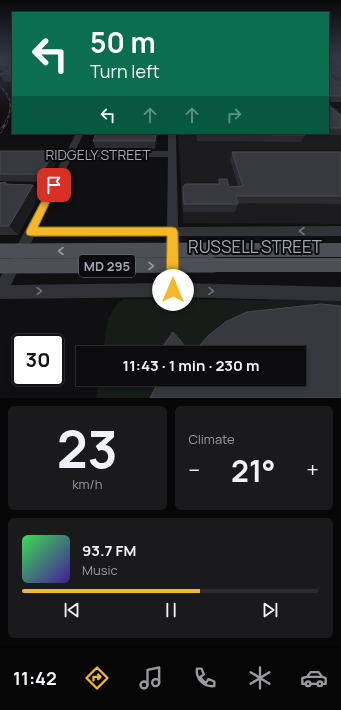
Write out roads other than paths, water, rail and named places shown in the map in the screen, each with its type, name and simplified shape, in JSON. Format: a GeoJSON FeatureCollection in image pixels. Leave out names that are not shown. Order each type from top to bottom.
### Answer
{"type":"FeatureCollection","features":[{"type":"Feature","properties":{"kind":"main road","name":"RUSSELL STREET"},"geometry":{"type":"LineString","coordinates":[[0,251],[341,250]]}},
{"type":"Feature","properties":{"kind":"main road","name":"RUSSELL STREET"},"geometry":{"type":"LineString","coordinates":[[0,266],[214,265],[336,267]]}},
{"type":"Feature","properties":{"kind":"street"},"geometry":{"type":"LineString","coordinates":[[329,105],[341,106]]}},
{"type":"Feature","properties":{"kind":"street"},"geometry":{"type":"LineString","coordinates":[[329,106],[341,118]]}},
{"type":"Feature","properties":{"kind":"street"},"geometry":{"type":"LineString","coordinates":[[80,134],[0,292],[173,290],[341,294]]}},
{"type":"Feature","properties":{"kind":"street"},"geometry":{"type":"LineString","coordinates":[[172,134],[173,290]]}},
{"type":"Feature","properties":{"kind":"street","name":"RIDGELY STREET"},"geometry":{"type":"LineString","coordinates":[[36,154],[172,154]]}},
{"type":"Feature","properties":{"kind":"street"},"geometry":{"type":"LineString","coordinates":[[31,232],[341,231]]}},
{"type":"Feature","properties":{"kind":"railway"},"geometry":{"type":"LineString","coordinates":[[0,86],[7,94],[10,103],[10,112],[6,122]]}},
{"type":"Feature","properties":{"kind":"railway"},"geometry":{"type":"LineString","coordinates":[[0,132],[7,121]]}}]}
